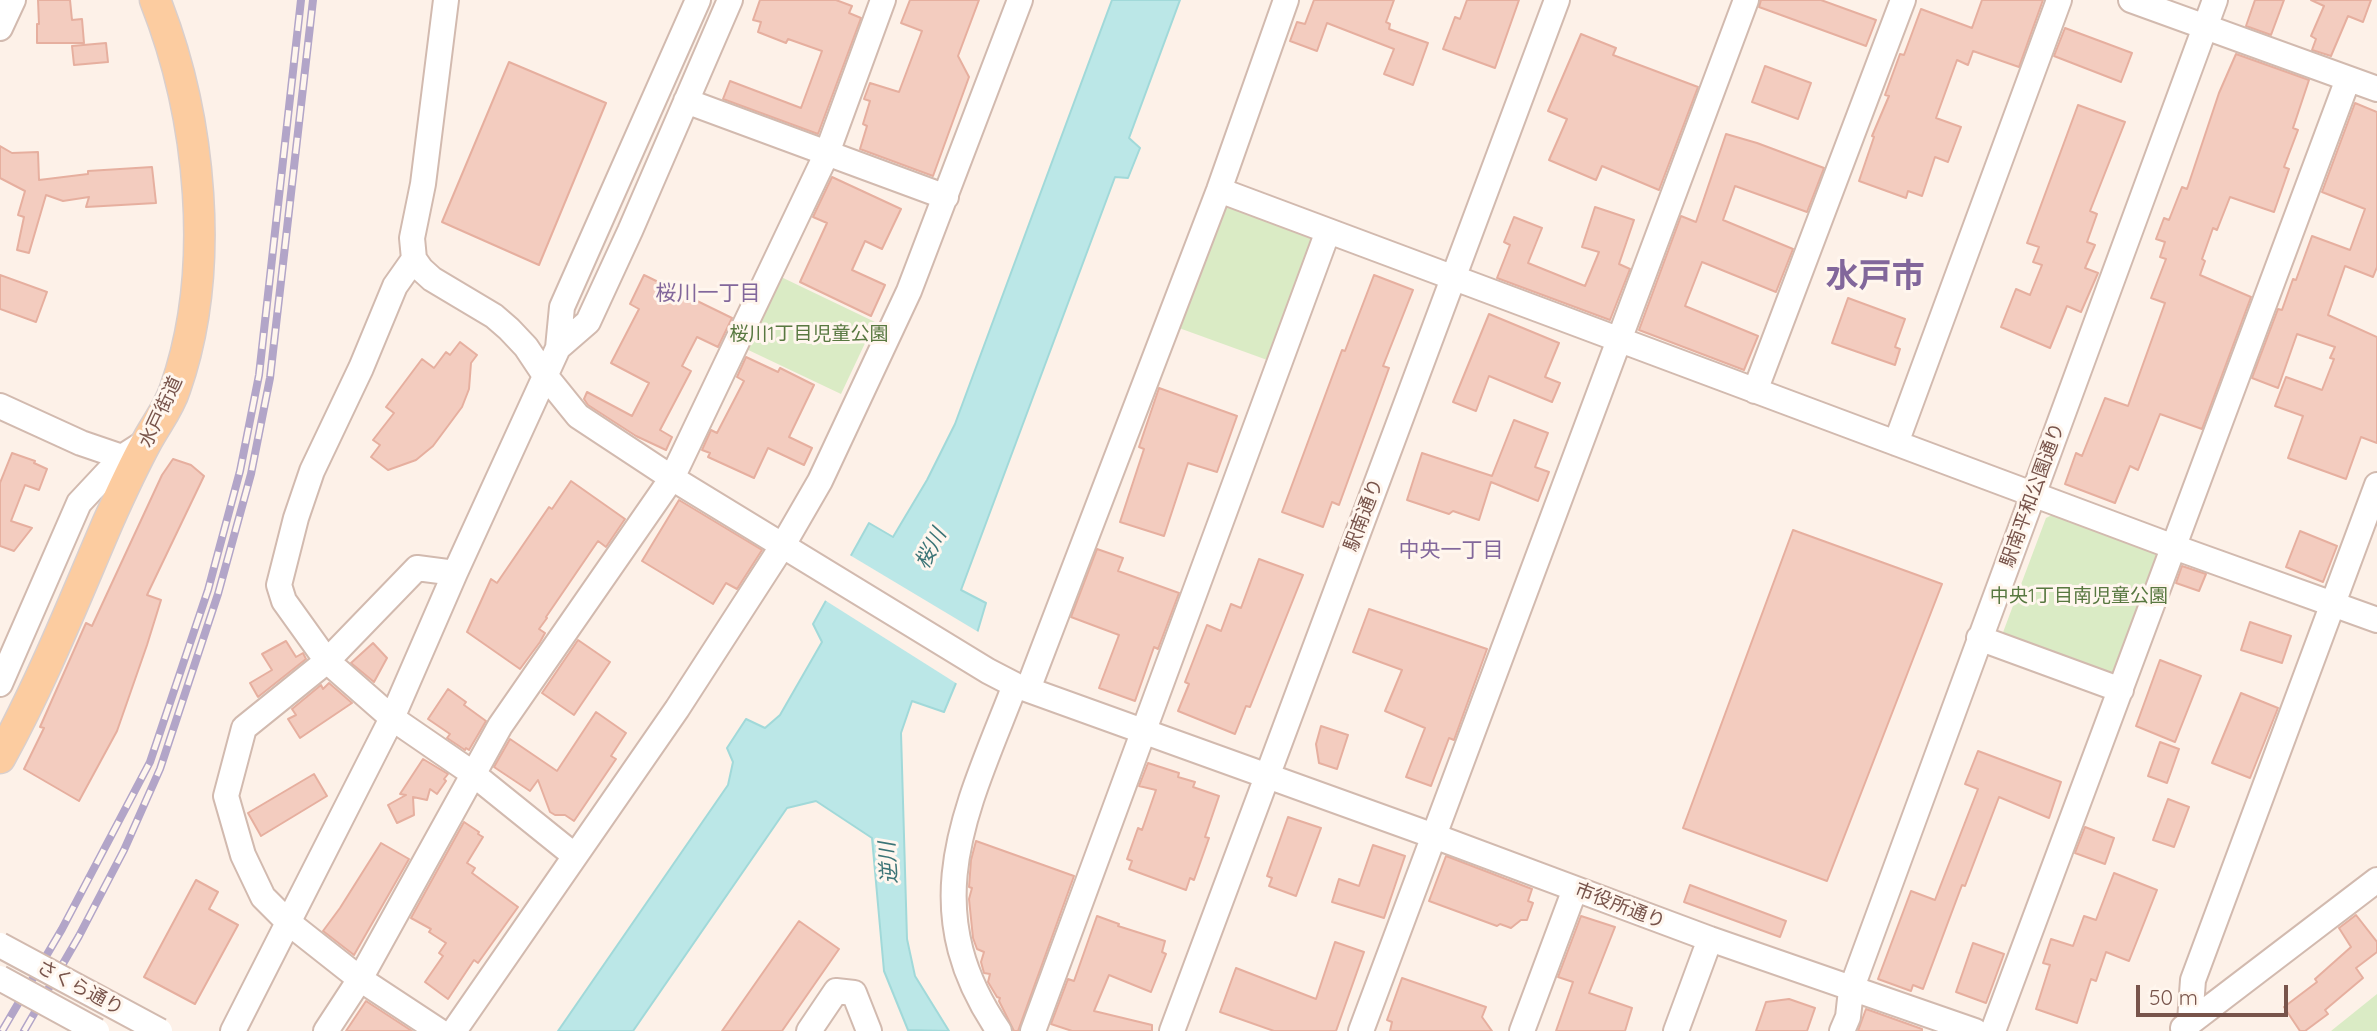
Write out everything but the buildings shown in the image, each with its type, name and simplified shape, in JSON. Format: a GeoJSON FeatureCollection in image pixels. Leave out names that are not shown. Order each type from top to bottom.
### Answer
{"type":"FeatureCollection","features":[{"type":"Feature","properties":{"kind":"main road","name":"水戸街道"},"geometry":{"type":"LineString","coordinates":[[0,758],[55,645],[114,510],[135,449],[170,401],[183,363],[193,313],[198,248],[198,188],[189,114],[172,43],[155,0]]}},
{"type":"Feature","properties":{"kind":"street"},"geometry":{"type":"LineString","coordinates":[[0,28],[13,0]]}},
{"type":"Feature","properties":{"kind":"street"},"geometry":{"type":"LineString","coordinates":[[446,0],[423,184],[412,238],[414,259],[395,286],[361,368],[312,471],[279,585],[284,601],[327,661],[392,718],[472,773],[575,856]]}},
{"type":"Feature","properties":{"kind":"street"},"geometry":{"type":"LineString","coordinates":[[558,348],[562,307],[698,0]]}},
{"type":"Feature","properties":{"kind":"street"},"geometry":{"type":"LineString","coordinates":[[233,1031],[392,718],[544,374],[558,348],[588,322],[730,0]]}},
{"type":"Feature","properties":{"kind":"street"},"geometry":{"type":"LineString","coordinates":[[326,1031],[360,979],[500,726],[672,478],[827,153],[883,0]]}},
{"type":"Feature","properties":{"kind":"street"},"geometry":{"type":"LineString","coordinates":[[454,1031],[677,709],[783,545],[820,481],[909,291],[1020,0]]}},
{"type":"Feature","properties":{"kind":"street"},"geometry":{"type":"LineString","coordinates":[[999,1031],[985,1012],[967,968],[958,939],[953,907],[954,867],[967,809],[1021,687],[1219,190],[1286,0]]}},
{"type":"Feature","properties":{"kind":"street","name":"駅南通り"},"geometry":{"type":"LineString","coordinates":[[1171,1031],[1557,0]]}},
{"type":"Feature","properties":{"kind":"street"},"geometry":{"type":"LineString","coordinates":[[1362,1031],[1746,0]]}},
{"type":"Feature","properties":{"kind":"street"},"geometry":{"type":"LineString","coordinates":[[1755,391],[1903,0]]}},
{"type":"Feature","properties":{"kind":"street"},"geometry":{"type":"LineString","coordinates":[[1896,443],[2059,0]]}},
{"type":"Feature","properties":{"kind":"street"},"geometry":{"type":"LineString","coordinates":[[2131,0],[2377,89]]}},
{"type":"Feature","properties":{"kind":"street","name":"駅南平和公園通り"},"geometry":{"type":"LineString","coordinates":[[1842,1031],[1851,990],[2215,0]]}},
{"type":"Feature","properties":{"kind":"street"},"geometry":{"type":"LineString","coordinates":[[1993,1031],[2348,79]]}},
{"type":"Feature","properties":{"kind":"street"},"geometry":{"type":"LineString","coordinates":[[685,101],[947,197]]}},
{"type":"Feature","properties":{"kind":"street"},"geometry":{"type":"LineString","coordinates":[[1219,190],[2033,495],[2377,620]]}},
{"type":"Feature","properties":{"kind":"street"},"geometry":{"type":"LineString","coordinates":[[1033,1031],[1328,231]]}},
{"type":"Feature","properties":{"kind":"street","name":"市役所通り"},"geometry":{"type":"LineString","coordinates":[[414,259],[432,279],[494,316],[509,329],[526,347],[578,416],[672,478],[988,671],[1021,687],[1710,939],[1975,1031]]}},
{"type":"Feature","properties":{"kind":"street"},"geometry":{"type":"LineString","coordinates":[[0,406],[82,443],[135,449]]}},
{"type":"Feature","properties":{"kind":"street"},"geometry":{"type":"LineString","coordinates":[[0,684],[79,503],[135,449]]}},
{"type":"Feature","properties":{"kind":"street"},"geometry":{"type":"LineString","coordinates":[[2184,1026],[2193,980],[2377,485]]}},
{"type":"Feature","properties":{"kind":"street"},"geometry":{"type":"LineString","coordinates":[[439,1031],[360,979],[289,923],[263,897],[243,855],[226,796],[244,728],[327,661],[417,568],[454,573]]}},
{"type":"Feature","properties":{"kind":"street"},"geometry":{"type":"LineString","coordinates":[[1979,638],[2121,690]]}},
{"type":"Feature","properties":{"kind":"street"},"geometry":{"type":"LineString","coordinates":[[2184,1026],[2377,880]]}},
{"type":"Feature","properties":{"kind":"street"},"geometry":{"type":"LineString","coordinates":[[1522,1031],[1575,888]]}},
{"type":"Feature","properties":{"kind":"street"},"geometry":{"type":"LineString","coordinates":[[1676,1031],[1710,939]]}},
{"type":"Feature","properties":{"kind":"street","name":"さくら通り"},"geometry":{"type":"LineString","coordinates":[[0,946],[160,1031]]}},
{"type":"Feature","properties":{"kind":"street","name":"さくら通り"},"geometry":{"type":"LineString","coordinates":[[0,978],[97,1031]]}},
{"type":"Feature","properties":{"kind":"street"},"geometry":{"type":"LineString","coordinates":[[809,1031],[836,991],[855,993],[869,1031]]}},
{"type":"Feature","properties":{"kind":"green space"},"geometry":{"type":"Polygon","coordinates":[[[1228,205],[1310,236],[1313,245],[1270,361],[1179,328],[1221,208],[1228,205]]]}},
{"type":"Feature","properties":{"kind":"green space","name":"桜川1丁目児童公園"},"geometry":{"type":"Polygon","coordinates":[[[777,275],[875,322],[841,394],[742,347],[777,275]]]}},
{"type":"Feature","properties":{"kind":"green space","name":"中央1丁目南児童公園"},"geometry":{"type":"Polygon","coordinates":[[[2054,514],[2153,550],[2157,558],[2113,675],[2002,635],[2046,518],[2054,514]]]}},
{"type":"Feature","properties":{"kind":"green space"},"geometry":{"type":"Polygon","coordinates":[[[2377,994],[2377,1031],[2331,1031],[2377,994]]]}},
{"type":"Feature","properties":{"kind":"water"},"geometry":{"type":"Polygon","coordinates":[[[1112,0],[1180,0],[1129,138],[1140,148],[1128,178],[1115,177],[961,590],[986,603],[978,630],[944,712],[912,701],[901,733],[907,939],[915,976],[949,1031],[908,1030],[884,971],[872,838],[816,801],[787,808],[633,1031],[558,1031],[728,785],[733,762],[727,748],[746,719],[765,728],[780,715],[822,642],[813,624],[869,523],[893,537],[927,480],[955,424],[1112,0]]]}},
{"type":"Feature","properties":{"kind":"pier"},"geometry":{"type":"Polygon","coordinates":[[[848,554],[980,633],[959,685],[823,599],[848,554]]]}},
{"type":"Feature","properties":{"kind":"railway"},"geometry":{"type":"LineString","coordinates":[[2,1031],[62,929],[150,762],[208,590],[240,471],[259,375],[301,0]]}},
{"type":"Feature","properties":{"kind":"railway"},"geometry":{"type":"LineString","coordinates":[[24,1031],[79,936],[124,850],[160,769],[218,594],[251,474],[270,378],[313,0]]}},
{"type":"Feature","properties":{"kind":"district","name":"水戸市"},"geometry":{"type":"Point","coordinates":[1875,277]}},
{"type":"Feature","properties":{"kind":"district","name":"桜川一丁目"},"geometry":{"type":"Point","coordinates":[708,294]}},
{"type":"Feature","properties":{"kind":"district","name":"中央一丁目"},"geometry":{"type":"Point","coordinates":[1451,551]}},
{"type":"Feature","properties":{"kind":"water label","name":"桜川"},"geometry":{"type":"Point","coordinates":[931,549]}},
{"type":"Feature","properties":{"kind":"water label","name":"逆川"},"geometry":{"type":"Point","coordinates":[889,863]}}]}
